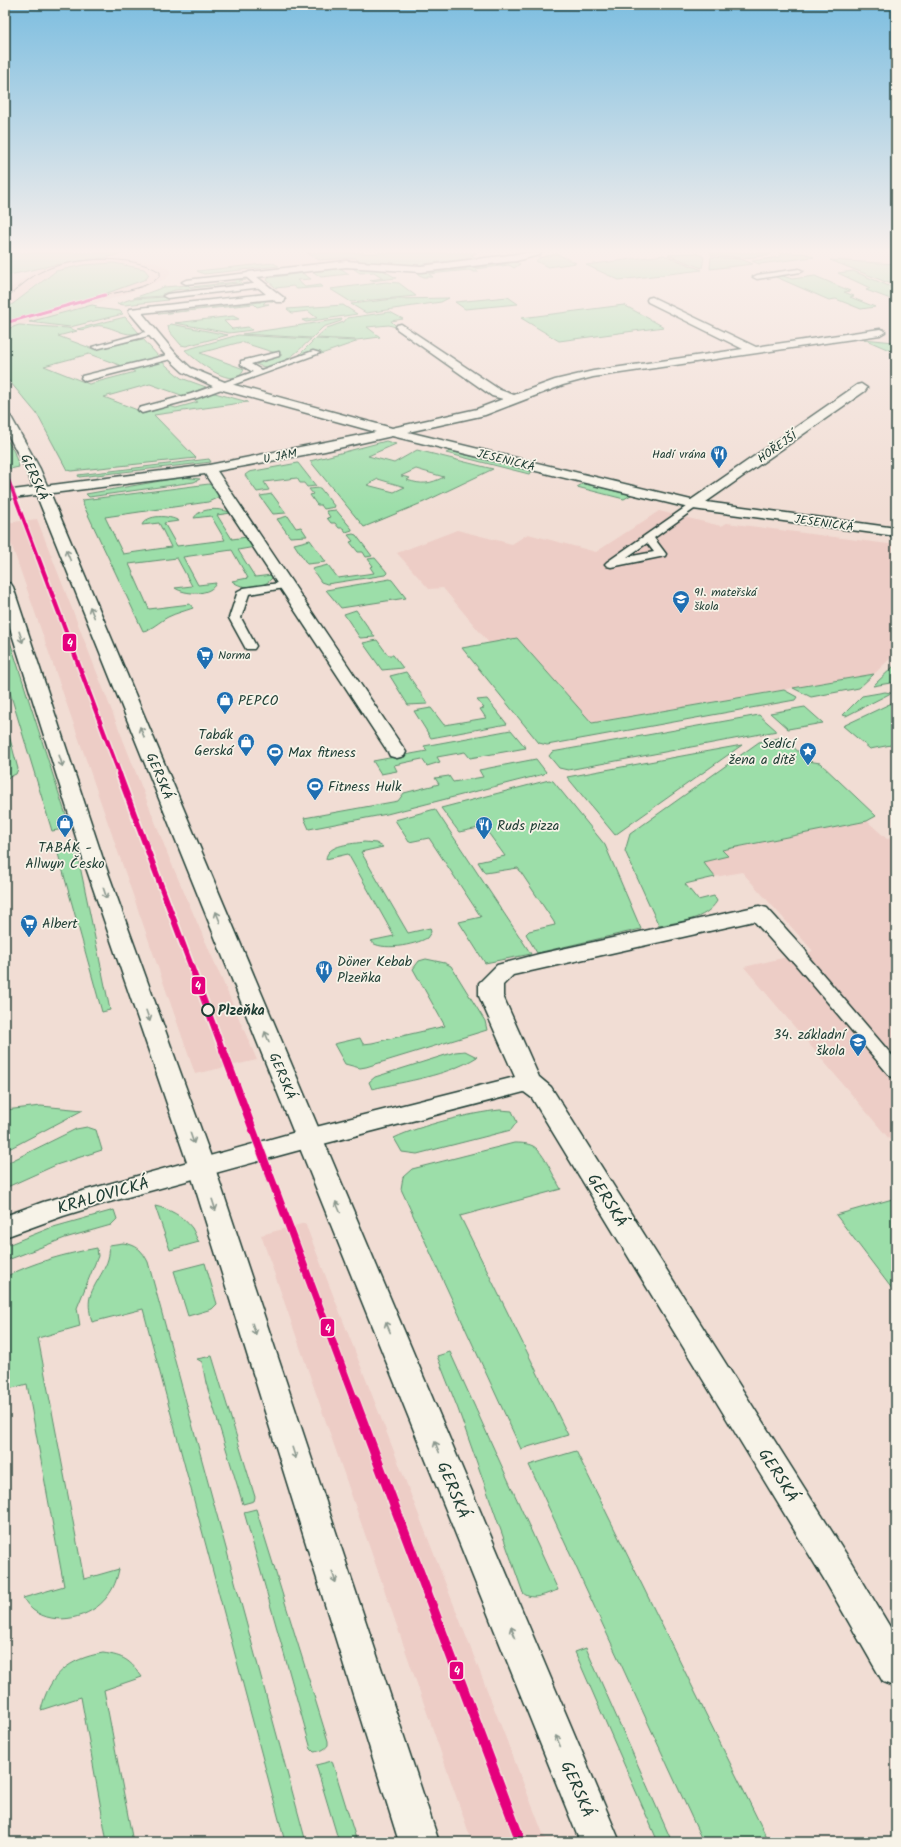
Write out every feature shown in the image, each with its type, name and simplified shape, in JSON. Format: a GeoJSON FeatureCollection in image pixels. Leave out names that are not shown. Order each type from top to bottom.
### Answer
{"type":"FeatureCollection","features":[{"type":"Feature","properties":{"kind":"street","name":"JESENICKÁ"},"geometry":{"type":"LineString","coordinates":[[160,339],[172,356],[186,370],[223,386],[392,432],[692,505],[896,532]]}},
{"type":"Feature","properties":{"kind":"street"},"geometry":{"type":"LineString","coordinates":[[419,339],[496,393],[515,399]]}},
{"type":"Feature","properties":{"kind":"street"},"geometry":{"type":"LineString","coordinates":[[732,339],[756,351]]}},
{"type":"Feature","properties":{"kind":"street","name":"U JAM"},"geometry":{"type":"LineString","coordinates":[[5,495],[209,469],[325,447],[481,412],[559,382],[593,374],[851,339]]}},
{"type":"Feature","properties":{"kind":"street","name":"HOŘEJŠÍ"},"geometry":{"type":"LineString","coordinates":[[692,505],[861,388]]}},
{"type":"Feature","properties":{"kind":"street","name":"GERSKÁ"},"geometry":{"type":"LineString","coordinates":[[5,417],[26,456],[41,490],[600,1842]]}},
{"type":"Feature","properties":{"kind":"street"},"geometry":{"type":"LineString","coordinates":[[209,469],[397,752]]}},
{"type":"Feature","properties":{"kind":"street"},"geometry":{"type":"LineString","coordinates":[[5,587],[92,856],[202,1168],[419,1842]]}},
{"type":"Feature","properties":{"kind":"street","name":"GERSKÁ"},"geometry":{"type":"LineString","coordinates":[[797,955],[759,913],[539,961],[505,970],[492,983],[491,996],[529,1082],[542,1093],[546,1099],[836,1568],[896,1670]]}},
{"type":"Feature","properties":{"kind":"street"},"geometry":{"type":"LineString","coordinates":[[202,1168],[309,1138],[367,1125],[529,1082]]}},
{"type":"Feature","properties":{"kind":"street","name":"KRALOVICKÁ"},"geometry":{"type":"LineString","coordinates":[[5,1227],[37,1213],[138,1184],[202,1168]]}},
{"type":"Feature","properties":{"kind":"lane"},"geometry":{"type":"LineString","coordinates":[[96,347],[115,339]]}},
{"type":"Feature","properties":{"kind":"lane"},"geometry":{"type":"LineString","coordinates":[[142,410],[223,386],[316,353]]}},
{"type":"Feature","properties":{"kind":"lane"},"geometry":{"type":"LineString","coordinates":[[260,373],[244,363],[276,354]]}},
{"type":"Feature","properties":{"kind":"lane"},"geometry":{"type":"LineString","coordinates":[[85,378],[172,356]]}},
{"type":"Feature","properties":{"kind":"lane"},"geometry":{"type":"LineString","coordinates":[[648,537],[692,505]]}},
{"type":"Feature","properties":{"kind":"lane"},"geometry":{"type":"LineString","coordinates":[[250,646],[235,618],[244,591],[286,585]]}},
{"type":"Feature","properties":{"kind":"lane"},"geometry":{"type":"LineString","coordinates":[[797,955],[896,1072]]}},
{"type":"Feature","properties":{"kind":"shaded area","name":"91. mateřská škola"},"geometry":{"type":"Polygon","coordinates":[[[659,511],[721,526],[727,523],[896,545],[896,653],[874,674],[592,723],[517,638],[489,643],[443,588],[429,589],[397,553],[457,530],[512,544],[528,534],[596,552],[659,511]]]}},
{"type":"Feature","properties":{"kind":"shaded area"},"geometry":{"type":"Polygon","coordinates":[[[37,519],[170,860],[257,1060],[195,1074],[5,526],[5,523],[37,519]]]}},
{"type":"Feature","properties":{"kind":"shaded area","name":"34. základní škola"},"geometry":{"type":"Polygon","coordinates":[[[867,821],[887,839],[896,837],[896,1147],[744,967],[813,951],[742,872],[715,877],[702,862],[728,856],[722,850],[867,821]]]}},
{"type":"Feature","properties":{"kind":"shaded area"},"geometry":{"type":"Polygon","coordinates":[[[305,1223],[546,1842],[472,1842],[261,1235],[305,1223]]]}},
{"type":"Feature","properties":{"kind":"green space"},"geometry":{"type":"Polygon","coordinates":[[[5,339],[67,339],[93,349],[143,339],[159,357],[122,366],[89,354],[44,366],[89,384],[135,372],[130,369],[161,361],[181,378],[206,387],[184,396],[150,384],[104,397],[145,413],[169,406],[176,408],[198,402],[191,399],[211,392],[248,402],[154,415],[196,458],[71,471],[67,470],[37,414],[5,376],[5,339]]]}},
{"type":"Feature","properties":{"kind":"green space"},"geometry":{"type":"Polygon","coordinates":[[[176,339],[212,339],[186,346],[181,345],[176,339]]]}},
{"type":"Feature","properties":{"kind":"green space"},"geometry":{"type":"Polygon","coordinates":[[[223,339],[311,339],[300,350],[286,360],[278,364],[263,367],[256,364],[282,355],[241,342],[200,353],[244,369],[240,376],[233,378],[224,376],[206,367],[185,350],[223,339]]]}},
{"type":"Feature","properties":{"kind":"green space"},"geometry":{"type":"Polygon","coordinates":[[[315,339],[356,341],[321,354],[312,352],[297,357],[315,339]]]}},
{"type":"Feature","properties":{"kind":"green space"},"geometry":{"type":"Polygon","coordinates":[[[556,339],[573,339],[559,341],[556,339]]]}},
{"type":"Feature","properties":{"kind":"green space"},"geometry":{"type":"Polygon","coordinates":[[[864,339],[894,342],[896,343],[896,353],[864,339]]]}},
{"type":"Feature","properties":{"kind":"green space"},"geometry":{"type":"Polygon","coordinates":[[[5,436],[14,452],[19,467],[10,469],[5,457],[5,436]]]}},
{"type":"Feature","properties":{"kind":"green space"},"geometry":{"type":"Polygon","coordinates":[[[386,441],[396,444],[368,456],[394,463],[417,450],[493,469],[424,502],[364,527],[310,461],[386,441]],[[416,469],[401,476],[410,478],[407,480],[417,483],[430,482],[444,477],[416,469]],[[378,479],[367,485],[394,492],[405,487],[378,479]]]}},
{"type":"Feature","properties":{"kind":"green space"},"geometry":{"type":"Polygon","coordinates":[[[450,451],[533,471],[529,474],[446,453],[450,451]]]}},
{"type":"Feature","properties":{"kind":"green space"},"geometry":{"type":"Polygon","coordinates":[[[209,459],[211,462],[79,477],[78,475],[209,459]]]}},
{"type":"Feature","properties":{"kind":"green space"},"geometry":{"type":"Polygon","coordinates":[[[298,463],[316,486],[307,487],[304,483],[300,483],[297,478],[264,482],[269,490],[257,492],[245,475],[249,472],[298,463]]]}},
{"type":"Feature","properties":{"kind":"green space"},"geometry":{"type":"Polygon","coordinates":[[[183,477],[200,479],[194,482],[89,497],[86,494],[183,477]]]}},
{"type":"Feature","properties":{"kind":"green space"},"geometry":{"type":"Polygon","coordinates":[[[584,483],[631,495],[624,499],[577,487],[584,483]]]}},
{"type":"Feature","properties":{"kind":"green space"},"geometry":{"type":"Polygon","coordinates":[[[209,484],[215,488],[219,494],[217,498],[208,502],[105,517],[123,554],[171,547],[159,523],[142,525],[145,521],[153,517],[164,517],[179,521],[164,523],[177,546],[225,540],[211,516],[194,518],[197,514],[206,510],[217,509],[231,513],[217,515],[232,539],[247,537],[255,547],[238,550],[255,577],[272,575],[272,578],[264,584],[253,587],[236,584],[232,581],[248,578],[232,550],[183,557],[198,585],[216,583],[209,590],[197,593],[185,592],[175,588],[192,586],[177,558],[129,564],[149,609],[190,604],[193,608],[171,616],[143,631],[82,502],[83,500],[209,484]]]}},
{"type":"Feature","properties":{"kind":"green space"},"geometry":{"type":"Polygon","coordinates":[[[320,488],[335,507],[324,509],[321,505],[317,505],[310,495],[313,494],[309,489],[320,488]]]}},
{"type":"Feature","properties":{"kind":"green space"},"geometry":{"type":"Polygon","coordinates":[[[272,494],[286,513],[273,514],[260,496],[272,494]]]}},
{"type":"Feature","properties":{"kind":"green space"},"geometry":{"type":"Polygon","coordinates":[[[336,510],[352,530],[346,532],[343,528],[339,528],[335,523],[331,523],[327,518],[330,517],[326,511],[336,510]]]}},
{"type":"Feature","properties":{"kind":"green space"},"geometry":{"type":"Polygon","coordinates":[[[288,516],[296,528],[301,527],[307,536],[290,537],[277,519],[288,516]]]}},
{"type":"Feature","properties":{"kind":"green space"},"geometry":{"type":"Polygon","coordinates":[[[348,535],[356,535],[372,556],[366,557],[363,552],[358,552],[350,542],[353,541],[348,535]]]}},
{"type":"Feature","properties":{"kind":"green space"},"geometry":{"type":"Polygon","coordinates":[[[310,540],[326,562],[307,564],[294,544],[310,540]]]}},
{"type":"Feature","properties":{"kind":"green space"},"geometry":{"type":"Polygon","coordinates":[[[375,558],[386,571],[387,573],[385,575],[327,584],[321,582],[312,569],[328,565],[338,578],[374,573],[370,567],[373,566],[368,559],[375,558]]]}},
{"type":"Feature","properties":{"kind":"green space"},"geometry":{"type":"Polygon","coordinates":[[[390,579],[406,598],[341,608],[326,590],[390,579]]]}},
{"type":"Feature","properties":{"kind":"green space"},"geometry":{"type":"Polygon","coordinates":[[[356,610],[375,637],[360,638],[344,614],[356,610]]]}},
{"type":"Feature","properties":{"kind":"green space"},"geometry":{"type":"Polygon","coordinates":[[[5,626],[70,828],[52,831],[5,676],[5,626]]]}},
{"type":"Feature","properties":{"kind":"green space"},"geometry":{"type":"Polygon","coordinates":[[[517,638],[592,723],[784,690],[797,697],[795,700],[547,745],[539,743],[462,648],[517,638]]]}},
{"type":"Feature","properties":{"kind":"green space"},"geometry":{"type":"Polygon","coordinates":[[[377,640],[388,655],[393,655],[403,668],[382,670],[363,643],[377,640]]]}},
{"type":"Feature","properties":{"kind":"green space"},"geometry":{"type":"Polygon","coordinates":[[[896,664],[896,682],[873,686],[896,664]]]}},
{"type":"Feature","properties":{"kind":"green space"},"geometry":{"type":"Polygon","coordinates":[[[406,672],[428,704],[408,705],[390,676],[406,672]]]}},
{"type":"Feature","properties":{"kind":"green space"},"geometry":{"type":"Polygon","coordinates":[[[874,674],[859,688],[811,697],[793,688],[874,674]]]}},
{"type":"Feature","properties":{"kind":"green space"},"geometry":{"type":"Polygon","coordinates":[[[885,692],[891,693],[846,716],[843,715],[862,696],[885,692]]]}},
{"type":"Feature","properties":{"kind":"green space"},"geometry":{"type":"Polygon","coordinates":[[[487,699],[507,724],[431,738],[414,711],[431,708],[444,725],[486,718],[480,709],[484,708],[477,700],[487,699]]]}},
{"type":"Feature","properties":{"kind":"green space"},"geometry":{"type":"Polygon","coordinates":[[[896,701],[896,744],[870,749],[843,726],[896,701]]]}},
{"type":"Feature","properties":{"kind":"green space"},"geometry":{"type":"Polygon","coordinates":[[[805,707],[823,723],[788,729],[770,713],[805,707]]]}},
{"type":"Feature","properties":{"kind":"green space"},"geometry":{"type":"Polygon","coordinates":[[[759,715],[777,731],[568,770],[559,768],[549,756],[552,752],[759,715]]]}},
{"type":"Feature","properties":{"kind":"green space"},"geometry":{"type":"Polygon","coordinates":[[[5,720],[18,769],[16,774],[5,779],[5,720]]]}},
{"type":"Feature","properties":{"kind":"green space"},"geometry":{"type":"Polygon","coordinates":[[[511,730],[526,748],[470,758],[465,752],[437,757],[440,762],[427,766],[422,759],[394,765],[397,771],[381,774],[373,761],[427,751],[424,746],[511,730]]]}},
{"type":"Feature","properties":{"kind":"green space"},"geometry":{"type":"Polygon","coordinates":[[[783,737],[808,761],[820,763],[876,816],[867,821],[722,850],[728,856],[703,862],[715,877],[685,884],[698,900],[714,896],[717,901],[712,908],[706,913],[691,919],[659,926],[625,851],[630,834],[759,742],[783,737]]]}},
{"type":"Feature","properties":{"kind":"green space"},"geometry":{"type":"Polygon","coordinates":[[[742,745],[615,835],[567,777],[742,745]]]}},
{"type":"Feature","properties":{"kind":"green space"},"geometry":{"type":"Polygon","coordinates":[[[536,759],[546,772],[544,774],[387,814],[309,829],[304,818],[398,801],[404,793],[439,784],[435,778],[449,776],[453,782],[483,777],[479,770],[536,759]]]}},
{"type":"Feature","properties":{"kind":"green space"},"geometry":{"type":"Polygon","coordinates":[[[549,780],[553,781],[605,845],[641,929],[537,953],[526,934],[529,931],[555,925],[554,922],[518,868],[485,873],[478,862],[505,856],[484,827],[459,832],[441,808],[549,780]]]}},
{"type":"Feature","properties":{"kind":"green space"},"geometry":{"type":"Polygon","coordinates":[[[435,809],[531,954],[485,963],[459,922],[481,917],[429,838],[409,842],[395,820],[435,809]]]}},
{"type":"Feature","properties":{"kind":"green space"},"geometry":{"type":"Polygon","coordinates":[[[364,842],[376,843],[383,847],[361,852],[408,933],[430,928],[431,932],[427,938],[407,945],[390,947],[375,944],[370,941],[394,936],[348,854],[326,859],[327,854],[331,850],[347,844],[364,842]]]}},
{"type":"Feature","properties":{"kind":"green space"},"geometry":{"type":"Polygon","coordinates":[[[76,847],[110,1010],[102,1012],[57,850],[76,847]]]}},
{"type":"Feature","properties":{"kind":"green space"},"geometry":{"type":"Polygon","coordinates":[[[426,959],[445,963],[451,966],[485,1021],[487,1030],[366,1067],[360,1068],[345,1064],[334,1044],[360,1038],[363,1044],[372,1043],[445,1026],[413,969],[419,961],[426,959]]]}},
{"type":"Feature","properties":{"kind":"green space"},"geometry":{"type":"Polygon","coordinates":[[[465,1051],[477,1057],[453,1069],[372,1089],[369,1082],[375,1077],[455,1052],[465,1051]]]}},
{"type":"Feature","properties":{"kind":"green space"},"geometry":{"type":"Polygon","coordinates":[[[41,1106],[83,1110],[5,1151],[5,1110],[41,1106]]]}},
{"type":"Feature","properties":{"kind":"green space"},"geometry":{"type":"Polygon","coordinates":[[[500,1110],[512,1111],[517,1122],[511,1130],[417,1154],[402,1152],[394,1138],[446,1120],[500,1110]]]}},
{"type":"Feature","properties":{"kind":"green space"},"geometry":{"type":"Polygon","coordinates":[[[87,1127],[96,1130],[102,1150],[56,1165],[5,1188],[5,1164],[76,1129],[87,1127]]]}},
{"type":"Feature","properties":{"kind":"green space"},"geometry":{"type":"Polygon","coordinates":[[[514,1143],[528,1144],[537,1149],[545,1159],[561,1189],[460,1216],[568,1435],[521,1449],[401,1189],[403,1177],[412,1169],[514,1143]]]}},
{"type":"Feature","properties":{"kind":"green space"},"geometry":{"type":"Polygon","coordinates":[[[896,1198],[896,1294],[836,1215],[896,1198]]]}},
{"type":"Feature","properties":{"kind":"green space"},"geometry":{"type":"Polygon","coordinates":[[[155,1206],[170,1211],[184,1220],[192,1228],[199,1242],[170,1250],[155,1206]]]}},
{"type":"Feature","properties":{"kind":"green space"},"geometry":{"type":"Polygon","coordinates":[[[114,1210],[117,1219],[111,1225],[65,1238],[5,1261],[5,1246],[50,1228],[114,1210]]]}},
{"type":"Feature","properties":{"kind":"green space"},"geometry":{"type":"Polygon","coordinates":[[[123,1243],[132,1245],[138,1249],[144,1254],[148,1262],[306,1842],[285,1842],[143,1309],[92,1322],[89,1300],[92,1290],[106,1265],[109,1245],[123,1243]]]}},
{"type":"Feature","properties":{"kind":"green space"},"geometry":{"type":"Polygon","coordinates":[[[97,1248],[98,1256],[77,1308],[80,1326],[38,1338],[84,1579],[119,1569],[112,1590],[100,1604],[92,1610],[72,1618],[52,1618],[33,1610],[23,1598],[64,1586],[27,1384],[5,1390],[5,1277],[50,1259],[97,1248]]]}},
{"type":"Feature","properties":{"kind":"green space"},"geometry":{"type":"Polygon","coordinates":[[[205,1263],[217,1304],[212,1309],[188,1316],[174,1271],[205,1263]]]}},
{"type":"Feature","properties":{"kind":"green space"},"geometry":{"type":"Polygon","coordinates":[[[450,1352],[558,1590],[536,1597],[527,1596],[523,1593],[458,1409],[437,1356],[450,1352]]]}},
{"type":"Feature","properties":{"kind":"green space"},"geometry":{"type":"Polygon","coordinates":[[[212,1356],[255,1497],[254,1501],[243,1504],[206,1383],[202,1362],[197,1359],[212,1356]]]}},
{"type":"Feature","properties":{"kind":"green space"},"geometry":{"type":"Polygon","coordinates":[[[576,1451],[769,1842],[703,1842],[529,1465],[576,1451]]]}},
{"type":"Feature","properties":{"kind":"green space"},"geometry":{"type":"Polygon","coordinates":[[[256,1509],[328,1741],[327,1747],[314,1752],[311,1749],[244,1512],[256,1509]]]}},
{"type":"Feature","properties":{"kind":"green space"},"geometry":{"type":"Polygon","coordinates":[[[586,1648],[672,1842],[658,1842],[575,1652],[586,1648]]]}},
{"type":"Feature","properties":{"kind":"green space"},"geometry":{"type":"Polygon","coordinates":[[[103,1653],[121,1657],[126,1660],[134,1666],[142,1677],[104,1690],[133,1842],[107,1842],[81,1697],[41,1710],[49,1687],[62,1671],[70,1664],[103,1653]]]}},
{"type":"Feature","properties":{"kind":"green space"},"geometry":{"type":"Polygon","coordinates":[[[332,1761],[357,1842],[339,1842],[316,1765],[332,1761]]]}},
{"type":"Feature","properties":{"kind":"transit line","name":"4"},"geometry":{"type":"LineString","coordinates":[[5,471],[521,1842]]}},
{"type":"Feature","properties":{"kind":"place","name":"Hadí vrána"},"geometry":{"type":"Point","coordinates":[719,469]}},
{"type":"Feature","properties":{"kind":"place","name":"91. mateřská škola"},"geometry":{"type":"Point","coordinates":[681,614]}},
{"type":"Feature","properties":{"kind":"place","name":"Norma"},"geometry":{"type":"Point","coordinates":[205,670]}},
{"type":"Feature","properties":{"kind":"place","name":"PEPCO"},"geometry":{"type":"Point","coordinates":[225,715]}},
{"type":"Feature","properties":{"kind":"place","name":"Tabák Gerská"},"geometry":{"type":"Point","coordinates":[246,757]}},
{"type":"Feature","properties":{"kind":"place","name":"Sedící žena a dítě"},"geometry":{"type":"Point","coordinates":[808,766]}},
{"type":"Feature","properties":{"kind":"place","name":"Max fitness"},"geometry":{"type":"Point","coordinates":[275,767]}},
{"type":"Feature","properties":{"kind":"place","name":"Fitness Hulk"},"geometry":{"type":"Point","coordinates":[315,801]}},
{"type":"Feature","properties":{"kind":"place","name":"TABÁK - Allwyn Česko"},"geometry":{"type":"Point","coordinates":[65,838]}},
{"type":"Feature","properties":{"kind":"place","name":"Ruds pizza"},"geometry":{"type":"Point","coordinates":[484,840]}},
{"type":"Feature","properties":{"kind":"place","name":"Albert"},"geometry":{"type":"Point","coordinates":[29,938]}},
{"type":"Feature","properties":{"kind":"place","name":"Döner Kebab Plzeňka"},"geometry":{"type":"Point","coordinates":[324,984]}},
{"type":"Feature","properties":{"kind":"place","name":"Plzeňka"},"geometry":{"type":"Point","coordinates":[208,1010]}},
{"type":"Feature","properties":{"kind":"place","name":"34. základní škola"},"geometry":{"type":"Point","coordinates":[858,1057]}}]}
